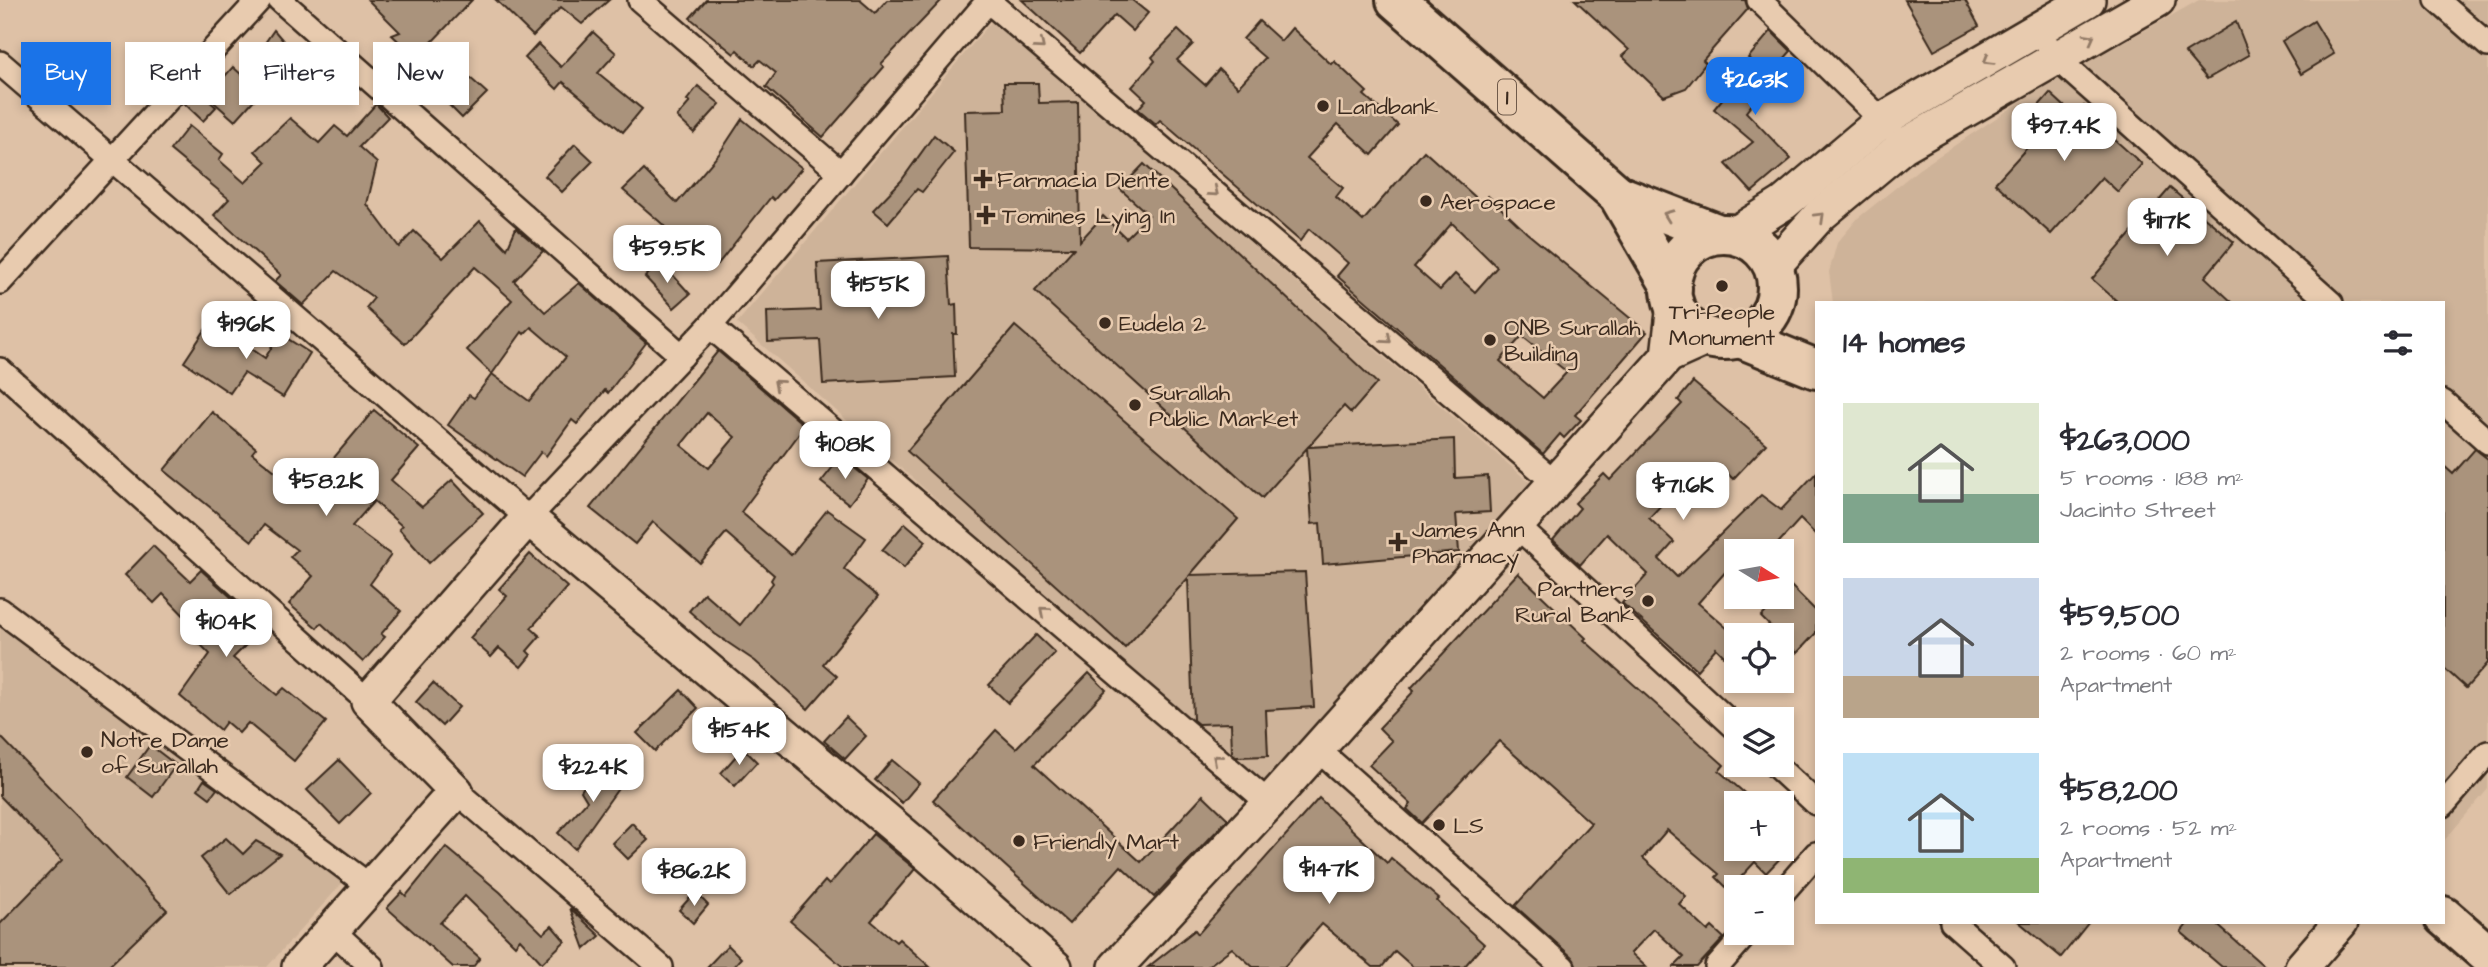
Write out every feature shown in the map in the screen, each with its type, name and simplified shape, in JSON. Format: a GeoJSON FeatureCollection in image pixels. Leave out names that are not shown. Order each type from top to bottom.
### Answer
{"type":"FeatureCollection","features":[{"type":"Feature","properties":{"kind":"highway","name":"1"},"geometry":{"type":"LineString","coordinates":[[1396,0],[1618,195],[1687,325],[1815,369]]}},
{"type":"Feature","properties":{"kind":"highway","name":"1"},"geometry":{"type":"LineString","coordinates":[[1618,195],[1750,241],[1764,252],[1774,284],[1815,355]]}},
{"type":"Feature","properties":{"kind":"highway"},"geometry":{"type":"LineString","coordinates":[[1673,296],[1681,258],[1698,242],[1726,234]]}},
{"type":"Feature","properties":{"kind":"highway"},"geometry":{"type":"LineString","coordinates":[[1724,338],[1756,330],[1768,318],[1774,284]]}},
{"type":"Feature","properties":{"kind":"highway"},"geometry":{"type":"LineString","coordinates":[[2445,918],[2488,955]]}},
{"type":"Feature","properties":{"kind":"street"},"geometry":{"type":"LineString","coordinates":[[0,282],[259,0]]}},
{"type":"Feature","properties":{"kind":"street"},"geometry":{"type":"LineString","coordinates":[[280,0],[682,356]]}},
{"type":"Feature","properties":{"kind":"street"},"geometry":{"type":"LineString","coordinates":[[640,0],[841,173]]}},
{"type":"Feature","properties":{"kind":"street"},"geometry":{"type":"LineString","coordinates":[[368,701],[528,518],[710,326],[988,0],[1556,483]]}},
{"type":"Feature","properties":{"kind":"street"},"geometry":{"type":"LineString","coordinates":[[1759,0],[1884,119],[1903,146]]}},
{"type":"Feature","properties":{"kind":"street"},"geometry":{"type":"LineString","coordinates":[[1726,234],[1784,203],[1884,119],[2088,0]]}},
{"type":"Feature","properties":{"kind":"street"},"geometry":{"type":"LineString","coordinates":[[1774,284],[1821,215],[1903,146],[2158,0]]}},
{"type":"Feature","properties":{"kind":"street"},"geometry":{"type":"LineString","coordinates":[[2437,0],[2488,45]]}},
{"type":"Feature","properties":{"kind":"street"},"geometry":{"type":"LineString","coordinates":[[2038,30],[2055,57],[2329,301]]}},
{"type":"Feature","properties":{"kind":"street"},"geometry":{"type":"LineString","coordinates":[[0,63],[528,518],[927,854],[1055,967]]}},
{"type":"Feature","properties":{"kind":"street"},"geometry":{"type":"LineString","coordinates":[[1668,356],[1673,296]]}},
{"type":"Feature","properties":{"kind":"street"},"geometry":{"type":"LineString","coordinates":[[710,326],[1269,803]]}},
{"type":"Feature","properties":{"kind":"street"},"geometry":{"type":"LineString","coordinates":[[1116,967],[1269,803],[1668,356],[1724,338]]}},
{"type":"Feature","properties":{"kind":"street"},"geometry":{"type":"LineString","coordinates":[[0,370],[368,701],[456,791],[661,967]]}},
{"type":"Feature","properties":{"kind":"street"},"geometry":{"type":"LineString","coordinates":[[2445,404],[2488,442]]}},
{"type":"Feature","properties":{"kind":"street"},"geometry":{"type":"LineString","coordinates":[[1518,527],[1724,717]]}},
{"type":"Feature","properties":{"kind":"street"},"geometry":{"type":"LineString","coordinates":[[0,610],[371,887]]}},
{"type":"Feature","properties":{"kind":"street"},"geometry":{"type":"LineString","coordinates":[[1316,748],[1563,967]]}},
{"type":"Feature","properties":{"kind":"street"},"geometry":{"type":"LineString","coordinates":[[2445,803],[2488,753]]}},
{"type":"Feature","properties":{"kind":"street"},"geometry":{"type":"LineString","coordinates":[[1788,777],[1815,802]]}},
{"type":"Feature","properties":{"kind":"street"},"geometry":{"type":"LineString","coordinates":[[299,967],[334,932],[456,791]]}},
{"type":"Feature","properties":{"kind":"street"},"geometry":{"type":"LineString","coordinates":[[1794,879],[1815,855]]}},
{"type":"Feature","properties":{"kind":"street"},"geometry":{"type":"LineString","coordinates":[[1954,924],[2003,967]]}},
{"type":"Feature","properties":{"kind":"street"},"geometry":{"type":"LineString","coordinates":[[2302,967],[2339,924]]}},
{"type":"Feature","properties":{"kind":"street"},"geometry":{"type":"LineString","coordinates":[[334,932],[372,967]]}},
{"type":"Feature","properties":{"kind":"street"},"geometry":{"type":"LineString","coordinates":[[1717,967],[1736,945]]}},
{"type":"Feature","properties":{"kind":"shaded area"},"geometry":{"type":"Polygon","coordinates":[[[2199,0],[2488,0],[2488,789],[2445,840],[2445,301],[1833,301],[1829,272],[1837,243],[1858,218],[1919,169],[2037,91],[2199,0]]]}},
{"type":"Feature","properties":{"kind":"shaded area","name":"Surallah Public Market"},"geometry":{"type":"Polygon","coordinates":[[[992,21],[1535,487],[1265,790],[737,323],[992,21]]]}},
{"type":"Feature","properties":{"kind":"shaded area","name":"Notre Dame of Surallah"},"geometry":{"type":"Polygon","coordinates":[[[0,625],[347,878],[267,967],[0,967],[0,625]]]}},
{"type":"Feature","properties":{"kind":"building"},"geometry":{"type":"Polygon","coordinates":[[[368,0],[472,0],[432,42],[399,42],[392,35],[400,32],[368,0]]]}},
{"type":"Feature","properties":{"kind":"building"},"geometry":{"type":"Polygon","coordinates":[[[496,0],[609,0],[582,24],[561,7],[533,36],[496,0]]]}},
{"type":"Feature","properties":{"kind":"building"},"geometry":{"type":"Polygon","coordinates":[[[706,0],[860,0],[875,13],[887,0],[942,0],[881,64],[884,67],[823,137],[766,87],[776,73],[760,60],[754,66],[737,50],[734,54],[690,18],[706,0]]]}},
{"type":"Feature","properties":{"kind":"building"},"geometry":{"type":"Polygon","coordinates":[[[1022,0],[1132,0],[1148,13],[1133,31],[1115,15],[1080,53],[1022,0]]]}},
{"type":"Feature","properties":{"kind":"building"},"geometry":{"type":"Polygon","coordinates":[[[1575,0],[1745,0],[1748,9],[1703,60],[1706,63],[1686,88],[1664,96],[1622,56],[1629,50],[1575,0]]]}},
{"type":"Feature","properties":{"kind":"building"},"geometry":{"type":"Polygon","coordinates":[[[1905,0],[1965,0],[1979,26],[1934,51],[1905,0]]]}},
{"type":"Feature","properties":{"kind":"building"},"geometry":{"type":"Polygon","coordinates":[[[1259,21],[1281,41],[1292,28],[1331,64],[1334,61],[1367,92],[1364,95],[1398,125],[1372,155],[1338,124],[1307,158],[1343,188],[1336,197],[1363,221],[1424,151],[1482,203],[1488,196],[1527,233],[1647,332],[1575,415],[1581,420],[1564,438],[1560,434],[1543,454],[1337,276],[1348,263],[1309,229],[1300,241],[1160,120],[1156,124],[1138,109],[1146,100],[1132,87],[1155,61],[1152,57],[1178,30],[1193,44],[1177,60],[1205,85],[1219,69],[1238,87],[1265,58],[1243,39],[1259,21]],[[1452,223],[1414,267],[1440,290],[1455,274],[1475,292],[1497,267],[1452,223]],[[1522,336],[1500,361],[1543,398],[1567,372],[1522,336]]]}},
{"type":"Feature","properties":{"kind":"building"},"geometry":{"type":"Polygon","coordinates":[[[2314,21],[2334,54],[2301,74],[2282,41],[2314,21]]]}},
{"type":"Feature","properties":{"kind":"building"},"geometry":{"type":"Polygon","coordinates":[[[2236,22],[2249,55],[2207,79],[2185,53],[2236,22]]]}},
{"type":"Feature","properties":{"kind":"building"},"geometry":{"type":"Polygon","coordinates":[[[274,30],[284,42],[266,42],[274,30]]]}},
{"type":"Feature","properties":{"kind":"building"},"geometry":{"type":"Polygon","coordinates":[[[1771,31],[1791,51],[1752,95],[1756,99],[1746,112],[1791,159],[1752,192],[1726,164],[1753,142],[1714,109],[1753,62],[1748,58],[1771,31]]]}},
{"type":"Feature","properties":{"kind":"building"},"geometry":{"type":"Polygon","coordinates":[[[593,32],[616,53],[598,73],[642,109],[623,132],[563,82],[557,89],[525,58],[538,44],[561,67],[593,32]]]}},
{"type":"Feature","properties":{"kind":"building"},"geometry":{"type":"Polygon","coordinates":[[[233,67],[239,72],[239,105],[249,105],[235,121],[217,105],[225,105],[225,76],[233,67]]]}},
{"type":"Feature","properties":{"kind":"building"},"geometry":{"type":"Polygon","coordinates":[[[469,77],[487,93],[462,118],[449,105],[469,105],[469,77]]]}},
{"type":"Feature","properties":{"kind":"building"},"geometry":{"type":"Polygon","coordinates":[[[1004,83],[1038,83],[1039,103],[1078,102],[1080,241],[1103,216],[1126,238],[1149,215],[1120,189],[1144,164],[1377,383],[1351,413],[1344,406],[1308,447],[1454,439],[1455,478],[1488,476],[1490,512],[1456,514],[1459,552],[1323,564],[1320,523],[1312,524],[1307,448],[1262,498],[1035,291],[1074,248],[969,247],[965,111],[1005,110],[1004,83]]]}},
{"type":"Feature","properties":{"kind":"building"},"geometry":{"type":"Polygon","coordinates":[[[698,86],[720,104],[694,133],[677,117],[690,102],[687,100],[698,86]]]}},
{"type":"Feature","properties":{"kind":"building"},"geometry":{"type":"Polygon","coordinates":[[[2050,93],[2075,116],[2084,106],[2108,128],[2105,131],[2142,164],[2118,192],[2102,177],[2051,234],[1995,183],[2034,140],[2020,127],[2050,93]]]}},
{"type":"Feature","properties":{"kind":"building"},"geometry":{"type":"Polygon","coordinates":[[[186,105],[216,107],[203,121],[186,105]]]}},
{"type":"Feature","properties":{"kind":"building"},"geometry":{"type":"Polygon","coordinates":[[[375,105],[388,117],[359,147],[377,163],[367,204],[399,247],[414,231],[443,258],[480,221],[507,249],[516,228],[543,251],[514,281],[545,312],[579,283],[646,343],[608,393],[605,390],[577,424],[572,420],[546,456],[541,452],[522,477],[448,425],[469,395],[474,398],[492,374],[467,350],[512,300],[475,267],[405,344],[366,308],[374,298],[336,271],[303,305],[275,281],[281,275],[214,215],[229,199],[170,150],[189,126],[223,154],[219,160],[245,183],[266,162],[255,151],[290,118],[319,143],[335,126],[347,136],[375,105]],[[531,327],[524,334],[522,332],[492,374],[529,401],[566,357],[531,327]]]}},
{"type":"Feature","properties":{"kind":"building"},"geometry":{"type":"Polygon","coordinates":[[[742,119],[802,168],[774,200],[771,197],[718,264],[693,242],[689,247],[623,190],[644,170],[677,203],[719,154],[742,119]]]}},
{"type":"Feature","properties":{"kind":"building"},"geometry":{"type":"Polygon","coordinates":[[[934,135],[954,152],[922,192],[917,189],[888,223],[873,210],[901,181],[934,135]]]}},
{"type":"Feature","properties":{"kind":"building"},"geometry":{"type":"Polygon","coordinates":[[[575,144],[593,161],[562,192],[545,176],[575,144]]]}},
{"type":"Feature","properties":{"kind":"building"},"geometry":{"type":"Polygon","coordinates":[[[2170,188],[2234,242],[2205,277],[2231,301],[2117,301],[2092,279],[2170,188]]]}},
{"type":"Feature","properties":{"kind":"building"},"geometry":{"type":"Polygon","coordinates":[[[948,256],[951,305],[956,304],[957,334],[953,334],[955,377],[823,384],[820,340],[768,342],[767,312],[820,310],[817,263],[948,256]]]}},
{"type":"Feature","properties":{"kind":"building"},"geometry":{"type":"Polygon","coordinates":[[[661,262],[690,294],[674,308],[645,277],[661,262]]]}},
{"type":"Feature","properties":{"kind":"building"},"geometry":{"type":"Polygon","coordinates":[[[211,321],[265,358],[280,334],[310,353],[283,397],[244,373],[230,393],[184,362],[211,321]]]}},
{"type":"Feature","properties":{"kind":"building"},"geometry":{"type":"Polygon","coordinates":[[[1015,326],[1238,519],[1190,575],[1305,572],[1314,707],[1266,710],[1268,756],[1237,757],[1232,753],[1231,723],[1198,724],[1193,720],[1188,578],[1125,648],[907,451],[1015,326]]]}},
{"type":"Feature","properties":{"kind":"building"},"geometry":{"type":"Polygon","coordinates":[[[718,351],[805,426],[741,512],[791,555],[827,510],[866,538],[844,569],[878,597],[823,664],[837,676],[808,709],[755,661],[715,634],[689,611],[704,593],[740,625],[773,583],[771,580],[774,575],[726,533],[700,563],[653,522],[635,544],[590,508],[718,351]],[[707,413],[681,445],[709,468],[735,437],[707,413]]]}},
{"type":"Feature","properties":{"kind":"building"},"geometry":{"type":"Polygon","coordinates":[[[1693,382],[1766,444],[1733,479],[1721,467],[1694,495],[1682,483],[1649,518],[1674,542],[1659,559],[1677,577],[1761,495],[1781,510],[1815,474],[1815,534],[1800,519],[1782,539],[1724,539],[1724,574],[1698,603],[1724,626],[1724,656],[1716,648],[1697,670],[1622,603],[1648,574],[1607,534],[1580,565],[1553,540],[1580,508],[1575,503],[1604,474],[1610,480],[1682,404],[1678,400],[1693,382]]]}},
{"type":"Feature","properties":{"kind":"building"},"geometry":{"type":"Polygon","coordinates":[[[374,410],[419,448],[391,480],[422,507],[452,480],[483,513],[429,563],[399,529],[402,526],[374,501],[352,526],[391,555],[370,584],[401,611],[381,634],[385,637],[363,662],[321,623],[317,628],[289,604],[313,576],[290,557],[297,550],[264,525],[252,541],[164,470],[212,412],[256,448],[252,453],[297,488],[300,485],[307,490],[374,410]]]}},
{"type":"Feature","properties":{"kind":"building"},"geometry":{"type":"Polygon","coordinates":[[[2475,449],[2488,459],[2488,663],[2466,688],[2445,669],[2445,467],[2453,474],[2475,449]]]}},
{"type":"Feature","properties":{"kind":"building"},"geometry":{"type":"Polygon","coordinates":[[[841,457],[868,479],[849,504],[821,482],[841,457]]]}},
{"type":"Feature","properties":{"kind":"building"},"geometry":{"type":"Polygon","coordinates":[[[905,523],[926,541],[904,568],[882,550],[905,523]]]}},
{"type":"Feature","properties":{"kind":"building"},"geometry":{"type":"Polygon","coordinates":[[[153,546],[190,581],[201,570],[264,627],[233,658],[277,695],[284,688],[326,722],[294,761],[248,723],[239,733],[226,722],[220,730],[180,696],[210,654],[192,636],[198,630],[163,594],[154,603],[125,575],[153,546]]]}},
{"type":"Feature","properties":{"kind":"building"},"geometry":{"type":"Polygon","coordinates":[[[530,554],[567,587],[531,628],[540,636],[527,651],[531,655],[521,667],[499,648],[491,657],[470,638],[507,596],[499,589],[530,554]]]}},
{"type":"Feature","properties":{"kind":"building"},"geometry":{"type":"Polygon","coordinates":[[[1518,573],[1586,638],[1584,640],[1724,765],[1719,771],[1742,791],[1724,791],[1724,861],[1778,861],[1766,873],[1755,862],[1743,875],[1724,875],[1724,885],[1716,877],[1719,874],[1667,830],[1643,858],[1686,896],[1679,904],[1708,931],[1712,927],[1724,938],[1697,967],[1674,967],[1684,957],[1654,929],[1631,953],[1646,967],[1577,967],[1572,957],[1515,906],[1591,823],[1499,741],[1422,823],[1407,809],[1411,804],[1369,765],[1392,741],[1379,728],[1414,691],[1411,688],[1518,573]]]}},
{"type":"Feature","properties":{"kind":"building"},"geometry":{"type":"Polygon","coordinates":[[[1794,589],[1815,610],[1815,634],[1797,653],[1794,650],[1794,623],[1767,623],[1761,617],[1769,609],[1794,609],[1794,589]]]}},
{"type":"Feature","properties":{"kind":"building"},"geometry":{"type":"Polygon","coordinates":[[[1036,635],[1055,653],[1008,703],[989,685],[1036,635]]]}},
{"type":"Feature","properties":{"kind":"building"},"geometry":{"type":"Polygon","coordinates":[[[1089,673],[1106,690],[1034,765],[1141,862],[1203,795],[1228,819],[1154,897],[1121,866],[1069,924],[933,800],[996,730],[1016,748],[1089,673]]]}},
{"type":"Feature","properties":{"kind":"building"},"geometry":{"type":"Polygon","coordinates":[[[433,683],[459,707],[442,726],[416,702],[433,683]]]}},
{"type":"Feature","properties":{"kind":"building"},"geometry":{"type":"Polygon","coordinates":[[[681,690],[698,708],[655,751],[637,733],[681,690]]]}},
{"type":"Feature","properties":{"kind":"building"},"geometry":{"type":"Polygon","coordinates":[[[846,717],[866,736],[845,759],[824,741],[846,717]]]}},
{"type":"Feature","properties":{"kind":"building"},"geometry":{"type":"Polygon","coordinates":[[[0,736],[167,910],[108,967],[0,967],[0,924],[62,860],[0,796],[0,736]]]}},
{"type":"Feature","properties":{"kind":"building"},"geometry":{"type":"Polygon","coordinates":[[[150,745],[176,765],[153,797],[127,777],[150,745]]]}},
{"type":"Feature","properties":{"kind":"building"},"geometry":{"type":"Polygon","coordinates":[[[743,748],[757,762],[735,786],[721,773],[743,748]]]}},
{"type":"Feature","properties":{"kind":"building"},"geometry":{"type":"Polygon","coordinates":[[[339,760],[371,793],[340,824],[307,790],[339,760]]]}},
{"type":"Feature","properties":{"kind":"building"},"geometry":{"type":"Polygon","coordinates":[[[892,760],[919,783],[902,803],[875,780],[892,760]]]}},
{"type":"Feature","properties":{"kind":"building"},"geometry":{"type":"Polygon","coordinates":[[[598,766],[608,773],[613,766],[627,776],[575,849],[558,833],[587,801],[581,791],[598,766]]]}},
{"type":"Feature","properties":{"kind":"building"},"geometry":{"type":"Polygon","coordinates":[[[204,780],[217,789],[210,798],[198,789],[204,780]]]}},
{"type":"Feature","properties":{"kind":"building"},"geometry":{"type":"Polygon","coordinates":[[[1319,798],[1387,863],[1391,858],[1439,899],[1437,901],[1484,944],[1464,967],[1413,967],[1395,951],[1382,967],[1373,967],[1322,924],[1284,967],[1253,967],[1232,948],[1207,967],[1148,967],[1195,930],[1198,934],[1319,798]]]}},
{"type":"Feature","properties":{"kind":"building"},"geometry":{"type":"Polygon","coordinates":[[[632,823],[648,840],[628,859],[612,843],[632,823]]]}},
{"type":"Feature","properties":{"kind":"building"},"geometry":{"type":"Polygon","coordinates":[[[873,834],[915,869],[871,921],[896,942],[899,939],[930,967],[843,967],[790,921],[825,881],[829,885],[873,834]]]}},
{"type":"Feature","properties":{"kind":"building"},"geometry":{"type":"Polygon","coordinates":[[[226,838],[243,854],[256,841],[280,854],[230,894],[201,858],[226,838]]]}},
{"type":"Feature","properties":{"kind":"building"},"geometry":{"type":"Polygon","coordinates":[[[446,847],[500,892],[543,934],[552,926],[565,941],[542,963],[520,939],[515,945],[465,896],[440,923],[480,958],[473,967],[453,967],[387,908],[402,892],[406,896],[446,847]]]}},
{"type":"Feature","properties":{"kind":"building"},"geometry":{"type":"Polygon","coordinates":[[[695,892],[708,905],[693,923],[679,910],[695,892]]]}},
{"type":"Feature","properties":{"kind":"building"},"geometry":{"type":"Polygon","coordinates":[[[570,908],[600,936],[585,949],[570,908]]]}},
{"type":"Feature","properties":{"kind":"building"},"geometry":{"type":"Polygon","coordinates":[[[2021,924],[2087,924],[2061,957],[2021,924]]]}},
{"type":"Feature","properties":{"kind":"building"},"geometry":{"type":"Polygon","coordinates":[[[2187,924],[2216,924],[2265,967],[2222,967],[2181,932],[2187,924]]]}},
{"type":"Feature","properties":{"kind":"building"},"geometry":{"type":"Polygon","coordinates":[[[728,945],[741,958],[733,967],[707,967],[728,945]]]}},
{"type":"Feature","properties":{"kind":"place","name":"Landbank"},"geometry":{"type":"Point","coordinates":[1323,106]}},
{"type":"Feature","properties":{"kind":"place","name":"Farmacia Diente"},"geometry":{"type":"Point","coordinates":[983,179]}},
{"type":"Feature","properties":{"kind":"place","name":"Aerospace"},"geometry":{"type":"Point","coordinates":[1426,201]}},
{"type":"Feature","properties":{"kind":"place","name":"Tomines Lying In"},"geometry":{"type":"Point","coordinates":[986,215]}},
{"type":"Feature","properties":{"kind":"place","name":"Tri-People Monument"},"geometry":{"type":"Point","coordinates":[1722,286]}},
{"type":"Feature","properties":{"kind":"place","name":"Eudela 2"},"geometry":{"type":"Point","coordinates":[1105,323]}},
{"type":"Feature","properties":{"kind":"place","name":"ONB Surallah Building"},"geometry":{"type":"Point","coordinates":[1490,340]}},
{"type":"Feature","properties":{"kind":"place","name":"Surallah Public Market"},"geometry":{"type":"Point","coordinates":[1135,405]}},
{"type":"Feature","properties":{"kind":"place","name":"James Ann Pharmacy"},"geometry":{"type":"Point","coordinates":[1398,542]}},
{"type":"Feature","properties":{"kind":"place","name":"Partners Rural Bank"},"geometry":{"type":"Point","coordinates":[1648,601]}},
{"type":"Feature","properties":{"kind":"place","name":"Notre Dame of Surallah"},"geometry":{"type":"Point","coordinates":[87,752]}},
{"type":"Feature","properties":{"kind":"place","name":"LS"},"geometry":{"type":"Point","coordinates":[1439,825]}},
{"type":"Feature","properties":{"kind":"place","name":"Friendly Mart"},"geometry":{"type":"Point","coordinates":[1019,841]}}]}
